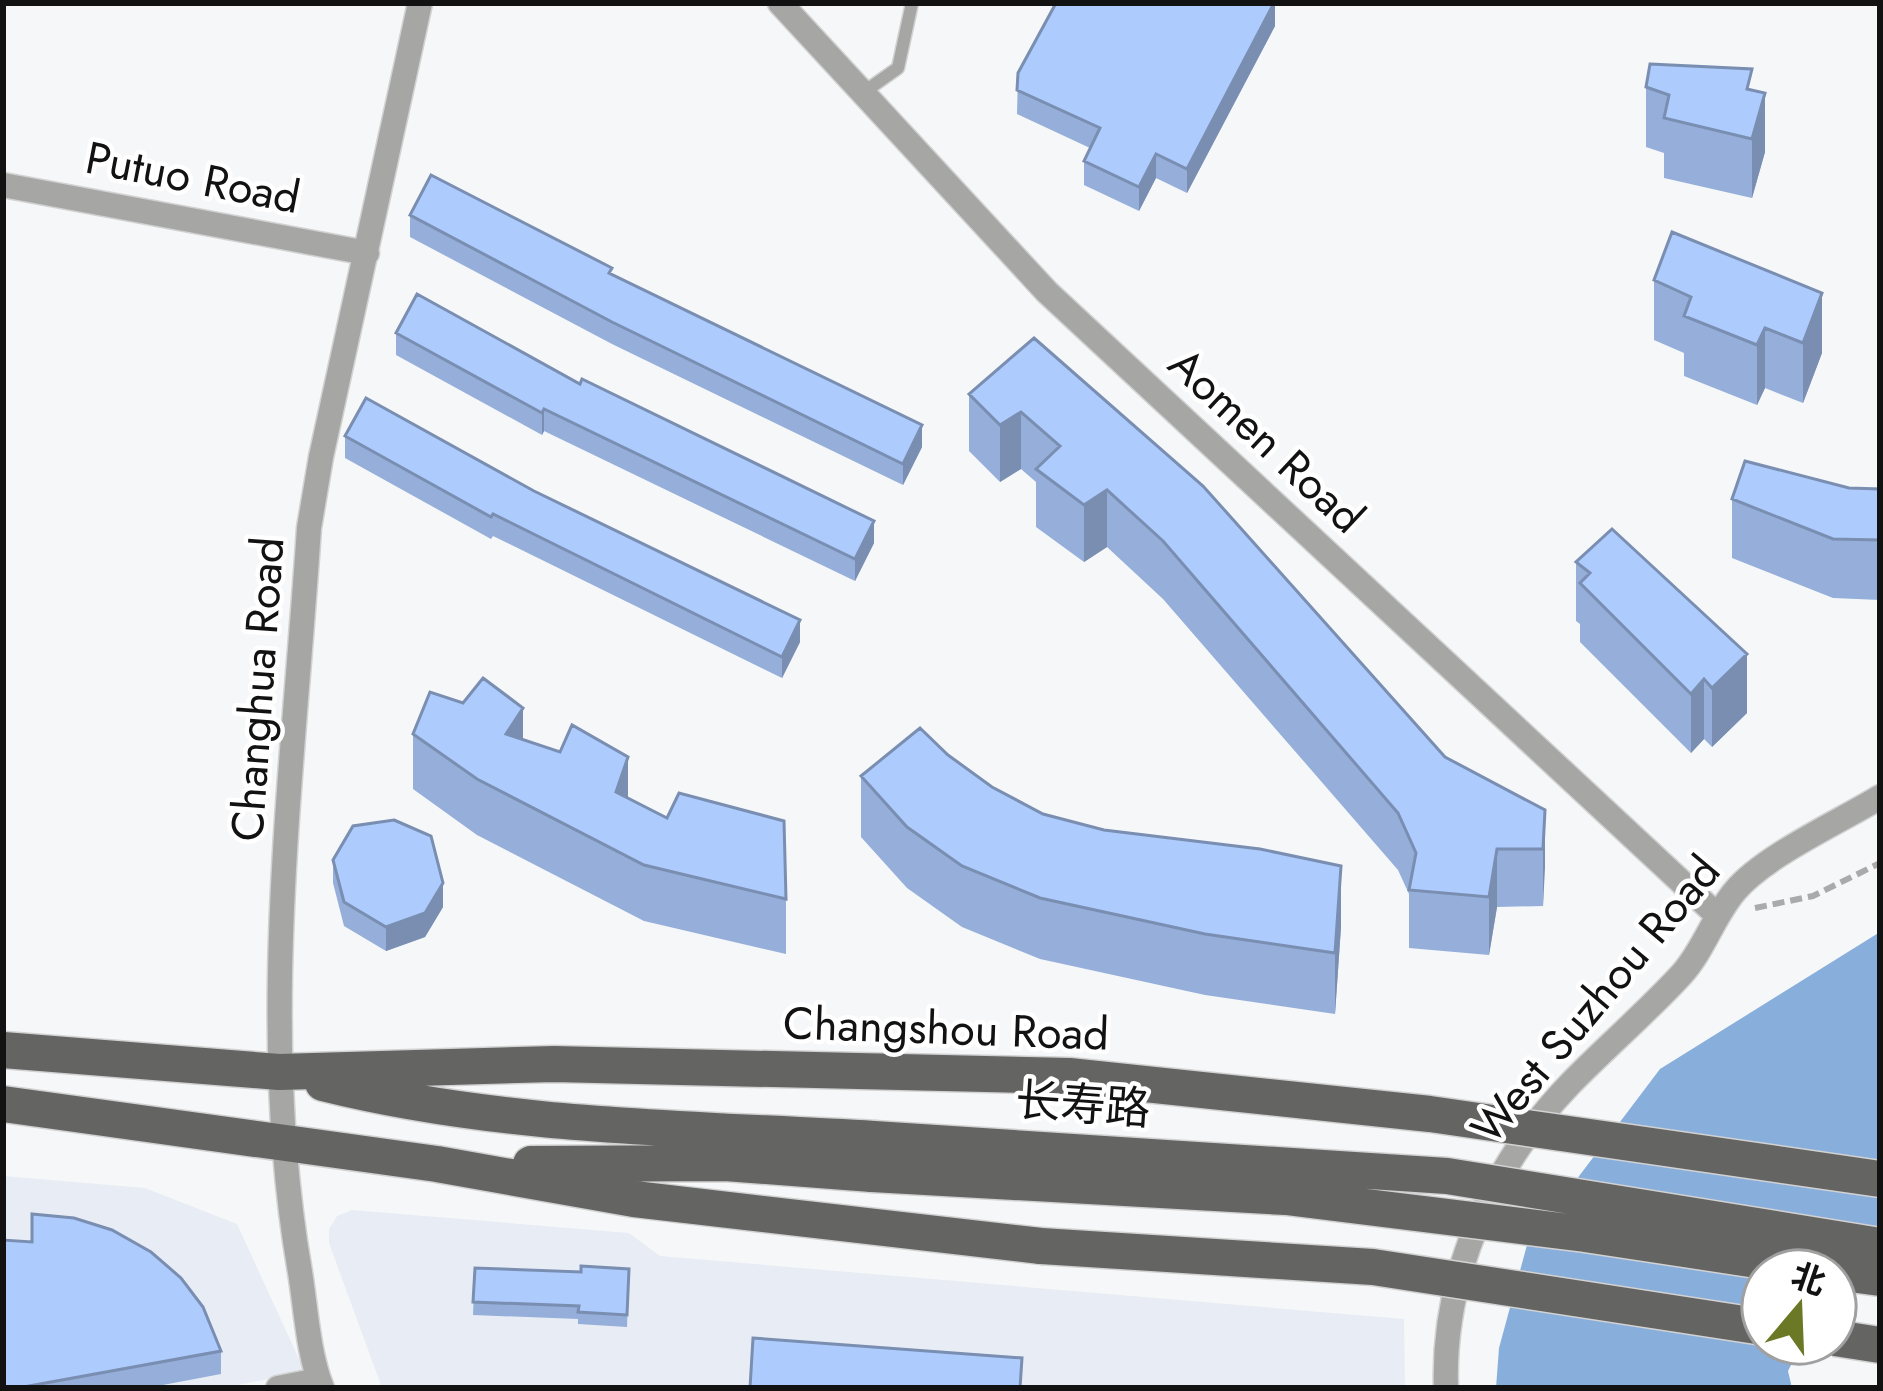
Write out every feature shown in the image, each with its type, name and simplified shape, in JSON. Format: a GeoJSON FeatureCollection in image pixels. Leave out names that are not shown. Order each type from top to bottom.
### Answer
{"type":"FeatureCollection","features":[{"type":"Feature","properties":{"kind":"main road","name":"Changshou Road"},"geometry":{"type":"LineString","coordinates":[[3,1050],[279,1072],[554,1064],[1069,1076],[1430,1114],[1880,1179]]}},
{"type":"Feature","properties":{"kind":"main road","name":"长寿路"},"geometry":{"type":"LineString","coordinates":[[279,1072],[396,1101],[501,1117],[1286,1197],[1739,1257]]}},
{"type":"Feature","properties":{"kind":"main road"},"geometry":{"type":"LineString","coordinates":[[3,1104],[437,1164],[634,1199],[1042,1246],[1373,1267],[1739,1323]]}},
{"type":"Feature","properties":{"kind":"main road","name":"长寿路"},"geometry":{"type":"LineString","coordinates":[[437,1164],[725,1163],[873,1156],[1447,1176],[1880,1246]]}},
{"type":"Feature","properties":{"kind":"street","name":"Changhua Road"},"geometry":{"type":"LineString","coordinates":[[320,1384],[281,1142],[279,1072],[280,971],[309,528],[420,3]]}},
{"type":"Feature","properties":{"kind":"street","name":"Aomen Road"},"geometry":{"type":"LineString","coordinates":[[780,3],[1047,292],[1718,916]]}},
{"type":"Feature","properties":{"kind":"street","name":"Putuo Road"},"geometry":{"type":"LineString","coordinates":[[3,185],[367,253]]}},
{"type":"Feature","properties":{"kind":"street","name":"West Suzhou Road"},"geometry":{"type":"LineString","coordinates":[[1446,1388],[1448,1318],[1457,1281],[1492,1193],[1538,1122],[1680,976],[1732,894],[1763,866],[1880,797]]}},
{"type":"Feature","properties":{"kind":"street"},"geometry":{"type":"LineString","coordinates":[[278,1388],[320,1384]]}},
{"type":"Feature","properties":{"kind":"lane"},"geometry":{"type":"LineString","coordinates":[[864,92],[898,68],[912,3]]}},
{"type":"Feature","properties":{"kind":"path"},"geometry":{"type":"LineString","coordinates":[[1718,916],[1813,896],[1880,862]]}},
{"type":"Feature","properties":{"kind":"shaded area"},"geometry":{"type":"Polygon","coordinates":[[[3,1176],[145,1188],[237,1224],[305,1372],[222,1388],[3,1388],[3,1176]]]}},
{"type":"Feature","properties":{"kind":"shaded area"},"geometry":{"type":"Polygon","coordinates":[[[352,1210],[629,1233],[660,1256],[1404,1319],[1405,1388],[382,1388],[329,1243],[329,1229],[337,1216],[352,1210]]]}},
{"type":"Feature","properties":{"kind":"water"},"geometry":{"type":"Polygon","coordinates":[[[1880,932],[1880,1227],[1838,1247],[1739,1247],[1739,1367],[1790,1367],[1792,1388],[1496,1388],[1499,1348],[1527,1245],[1660,1069],[1880,932]]]}},
{"type":"Feature","properties":{"kind":"building"},"geometry":{"type":"Polygon","coordinates":[[[1056,3],[1274,3],[1187,169],[1156,154],[1139,187],[1084,161],[1100,128],[1017,90],[1018,73],[1056,3]]]}},
{"type":"Feature","properties":{"kind":"building"},"geometry":{"type":"Polygon","coordinates":[[[1650,64],[1752,69],[1747,89],[1765,93],[1752,139],[1664,118],[1669,95],[1646,87],[1650,64]]]}},
{"type":"Feature","properties":{"kind":"building"},"geometry":{"type":"Polygon","coordinates":[[[431,175],[612,268],[609,273],[922,425],[903,464],[612,322],[410,215],[431,175]]]}},
{"type":"Feature","properties":{"kind":"building"},"geometry":{"type":"Polygon","coordinates":[[[1672,232],[1822,293],[1803,343],[1765,328],[1757,345],[1684,316],[1691,297],[1654,280],[1672,232]]]}},
{"type":"Feature","properties":{"kind":"building"},"geometry":{"type":"Polygon","coordinates":[[[417,294],[580,384],[582,379],[874,521],[855,559],[544,409],[542,413],[396,333],[417,294]]]}},
{"type":"Feature","properties":{"kind":"building"},"geometry":{"type":"Polygon","coordinates":[[[1034,338],[1203,486],[1445,757],[1545,810],[1543,849],[1497,849],[1489,897],[1409,890],[1416,853],[1398,813],[1163,541],[1107,490],[1084,505],[1036,469],[1060,446],[1021,412],[1000,425],[969,394],[1034,338]]]}},
{"type":"Feature","properties":{"kind":"building"},"geometry":{"type":"Polygon","coordinates":[[[366,398],[534,491],[800,620],[782,657],[491,517],[345,436],[366,398]]]}},
{"type":"Feature","properties":{"kind":"building"},"geometry":{"type":"Polygon","coordinates":[[[1745,461],[1849,488],[1880,489],[1880,540],[1833,539],[1732,499],[1745,461]]]}},
{"type":"Feature","properties":{"kind":"building"},"geometry":{"type":"Polygon","coordinates":[[[1612,529],[1747,654],[1712,688],[1704,679],[1691,694],[1580,583],[1590,573],[1576,562],[1612,529]]]}},
{"type":"Feature","properties":{"kind":"building"},"geometry":{"type":"Polygon","coordinates":[[[483,678],[523,708],[506,734],[560,752],[572,725],[628,757],[616,792],[667,818],[679,793],[784,821],[786,899],[644,865],[477,779],[413,734],[430,692],[463,703],[483,678]]]}},
{"type":"Feature","properties":{"kind":"building"},"geometry":{"type":"Polygon","coordinates":[[[920,728],[992,787],[1043,814],[1104,830],[1260,849],[1341,866],[1335,953],[1205,934],[1040,898],[962,866],[907,827],[861,776],[920,728]]]}},
{"type":"Feature","properties":{"kind":"building"},"geometry":{"type":"Polygon","coordinates":[[[394,820],[431,836],[443,883],[425,913],[386,927],[344,902],[333,860],[353,826],[394,820]]]}},
{"type":"Feature","properties":{"kind":"building"},"geometry":{"type":"Polygon","coordinates":[[[32,1214],[74,1218],[112,1230],[151,1252],[181,1278],[203,1307],[221,1351],[3,1388],[3,1240],[32,1242],[32,1214]]]}},
{"type":"Feature","properties":{"kind":"building"},"geometry":{"type":"Polygon","coordinates":[[[581,1266],[629,1269],[627,1315],[578,1312],[579,1306],[473,1302],[475,1268],[581,1272],[581,1266]]]}},
{"type":"Feature","properties":{"kind":"building"},"geometry":{"type":"Polygon","coordinates":[[[753,1338],[1022,1358],[1020,1388],[750,1388],[753,1338]]]}}]}
